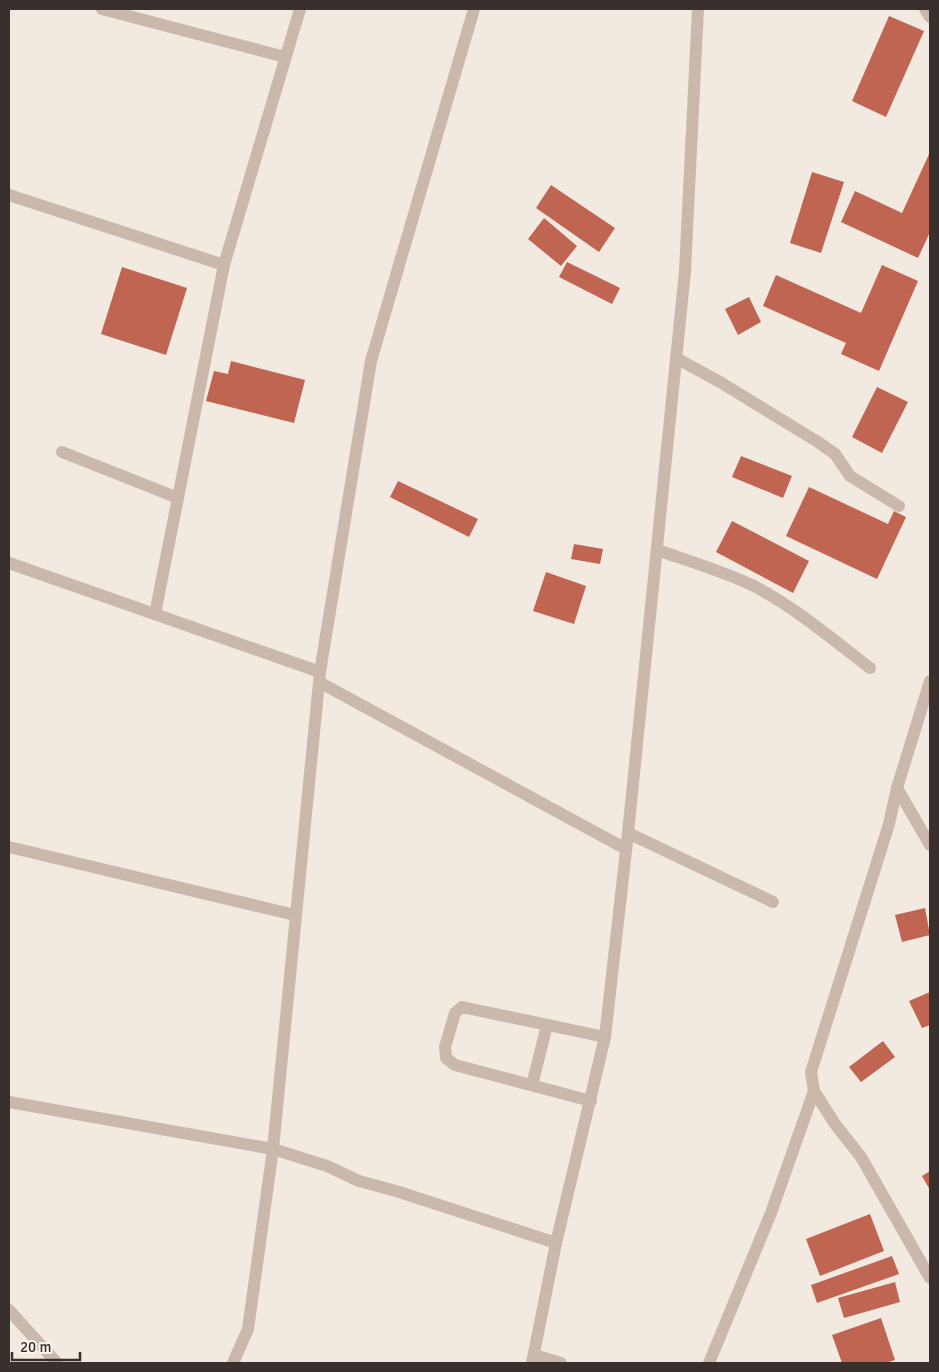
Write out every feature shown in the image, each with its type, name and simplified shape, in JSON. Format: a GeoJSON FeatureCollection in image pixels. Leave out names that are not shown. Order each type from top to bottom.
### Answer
{"type":"FeatureCollection","features":[{"type":"Feature","properties":{"kind":"street"},"geometry":{"type":"LineString","coordinates":[[102,9],[285,57]]}},
{"type":"Feature","properties":{"kind":"street"},"geometry":{"type":"LineString","coordinates":[[156,614],[224,265],[300,9]]}},
{"type":"Feature","properties":{"kind":"street"},"geometry":{"type":"LineString","coordinates":[[233,1363],[248,1329],[273,1149],[319,677],[371,361],[474,9]]}},
{"type":"Feature","properties":{"kind":"street"},"geometry":{"type":"LineString","coordinates":[[561,1363],[533,1359],[556,1242],[605,1037],[628,834],[685,271],[698,9]]}},
{"type":"Feature","properties":{"kind":"street"},"geometry":{"type":"LineString","coordinates":[[926,9],[930,17]]}},
{"type":"Feature","properties":{"kind":"street"},"geometry":{"type":"LineString","coordinates":[[9,194],[224,265]]}},
{"type":"Feature","properties":{"kind":"street"},"geometry":{"type":"LineString","coordinates":[[676,358],[720,382],[818,442],[835,454],[850,476],[899,506]]}},
{"type":"Feature","properties":{"kind":"street"},"geometry":{"type":"LineString","coordinates":[[62,452],[178,498]]}},
{"type":"Feature","properties":{"kind":"street"},"geometry":{"type":"LineString","coordinates":[[657,550],[753,586],[789,607],[870,668]]}},
{"type":"Feature","properties":{"kind":"street"},"geometry":{"type":"LineString","coordinates":[[9,563],[156,614],[319,677],[626,849]]}},
{"type":"Feature","properties":{"kind":"street"},"geometry":{"type":"LineString","coordinates":[[930,681],[889,824],[811,1072],[814,1091],[835,1124],[861,1157],[930,1278]]}},
{"type":"Feature","properties":{"kind":"street"},"geometry":{"type":"LineString","coordinates":[[898,788],[930,846]]}},
{"type":"Feature","properties":{"kind":"street"},"geometry":{"type":"LineString","coordinates":[[628,834],[773,902]]}},
{"type":"Feature","properties":{"kind":"street"},"geometry":{"type":"LineString","coordinates":[[9,847],[295,915]]}},
{"type":"Feature","properties":{"kind":"street"},"geometry":{"type":"LineString","coordinates":[[590,1101],[455,1064],[446,1058],[445,1047],[455,1013],[462,1007],[605,1037]]}},
{"type":"Feature","properties":{"kind":"street"},"geometry":{"type":"LineString","coordinates":[[532,1085],[547,1025]]}},
{"type":"Feature","properties":{"kind":"street"},"geometry":{"type":"LineString","coordinates":[[710,1363],[771,1213],[814,1091]]}},
{"type":"Feature","properties":{"kind":"street"},"geometry":{"type":"LineString","coordinates":[[9,1102],[273,1149],[327,1166],[359,1181],[556,1242]]}},
{"type":"Feature","properties":{"kind":"street"},"geometry":{"type":"LineString","coordinates":[[9,1310],[57,1363]]}},
{"type":"Feature","properties":{"kind":"building"},"geometry":{"type":"Polygon","coordinates":[[[889,16],[924,31],[886,117],[852,101],[889,16]]]}},
{"type":"Feature","properties":{"kind":"building"},"geometry":{"type":"Polygon","coordinates":[[[930,152],[930,232],[918,258],[841,222],[855,191],[902,213],[930,152]]]}},
{"type":"Feature","properties":{"kind":"building"},"geometry":{"type":"Polygon","coordinates":[[[812,172],[844,182],[821,253],[790,243],[812,172]]]}},
{"type":"Feature","properties":{"kind":"building"},"geometry":{"type":"Polygon","coordinates":[[[551,185],[615,228],[599,252],[536,208],[551,185]]]}},
{"type":"Feature","properties":{"kind":"building"},"geometry":{"type":"Polygon","coordinates":[[[544,218],[577,246],[561,266],[528,239],[544,218]]]}},
{"type":"Feature","properties":{"kind":"building"},"geometry":{"type":"Polygon","coordinates":[[[567,262],[620,288],[612,304],[559,277],[567,262]]]}},
{"type":"Feature","properties":{"kind":"building"},"geometry":{"type":"Polygon","coordinates":[[[882,265],[918,281],[879,371],[841,354],[846,343],[763,306],[776,275],[861,313],[882,265]]]}},
{"type":"Feature","properties":{"kind":"building"},"geometry":{"type":"Polygon","coordinates":[[[122,267],[187,288],[166,355],[101,334],[122,267]]]}},
{"type":"Feature","properties":{"kind":"building"},"geometry":{"type":"Polygon","coordinates":[[[749,297],[761,322],[738,335],[725,309],[749,297]]]}},
{"type":"Feature","properties":{"kind":"building"},"geometry":{"type":"Polygon","coordinates":[[[231,361],[305,380],[294,423],[206,401],[214,371],[228,374],[231,361]]]}},
{"type":"Feature","properties":{"kind":"building"},"geometry":{"type":"Polygon","coordinates":[[[877,387],[908,402],[882,453],[852,437],[877,387]]]}},
{"type":"Feature","properties":{"kind":"building"},"geometry":{"type":"Polygon","coordinates":[[[741,456],[792,476],[783,498],[732,477],[741,456]]]}},
{"type":"Feature","properties":{"kind":"building"},"geometry":{"type":"Polygon","coordinates":[[[398,481],[478,519],[469,537],[390,497],[398,481]]]}},
{"type":"Feature","properties":{"kind":"building"},"geometry":{"type":"Polygon","coordinates":[[[809,487],[888,524],[894,511],[906,517],[877,579],[786,536],[809,487]]]}},
{"type":"Feature","properties":{"kind":"building"},"geometry":{"type":"Polygon","coordinates":[[[732,521],[809,561],[793,593],[716,552],[732,521]]]}},
{"type":"Feature","properties":{"kind":"building"},"geometry":{"type":"Polygon","coordinates":[[[574,544],[603,549],[600,564],[571,559],[574,544]]]}},
{"type":"Feature","properties":{"kind":"building"},"geometry":{"type":"Polygon","coordinates":[[[546,572],[586,586],[574,624],[533,611],[546,572]]]}},
{"type":"Feature","properties":{"kind":"building"},"geometry":{"type":"Polygon","coordinates":[[[925,908],[930,935],[902,942],[895,915],[925,908]]]}},
{"type":"Feature","properties":{"kind":"building"},"geometry":{"type":"Polygon","coordinates":[[[930,992],[930,1025],[922,1028],[909,1001],[930,992]]]}},
{"type":"Feature","properties":{"kind":"building"},"geometry":{"type":"Polygon","coordinates":[[[883,1041],[895,1057],[861,1082],[849,1067],[883,1041]]]}},
{"type":"Feature","properties":{"kind":"building"},"geometry":{"type":"Polygon","coordinates":[[[930,1171],[930,1190],[922,1176],[930,1171]]]}},
{"type":"Feature","properties":{"kind":"building"},"geometry":{"type":"Polygon","coordinates":[[[870,1214],[884,1251],[820,1276],[806,1239],[870,1214]]]}},
{"type":"Feature","properties":{"kind":"building"},"geometry":{"type":"Polygon","coordinates":[[[892,1256],[899,1274],[817,1303],[811,1285],[892,1256]]]}},
{"type":"Feature","properties":{"kind":"building"},"geometry":{"type":"Polygon","coordinates":[[[895,1282],[900,1302],[844,1318],[838,1298],[895,1282]]]}},
{"type":"Feature","properties":{"kind":"building"},"geometry":{"type":"Polygon","coordinates":[[[881,1318],[895,1360],[886,1363],[842,1363],[832,1335],[881,1318]]]}}]}
